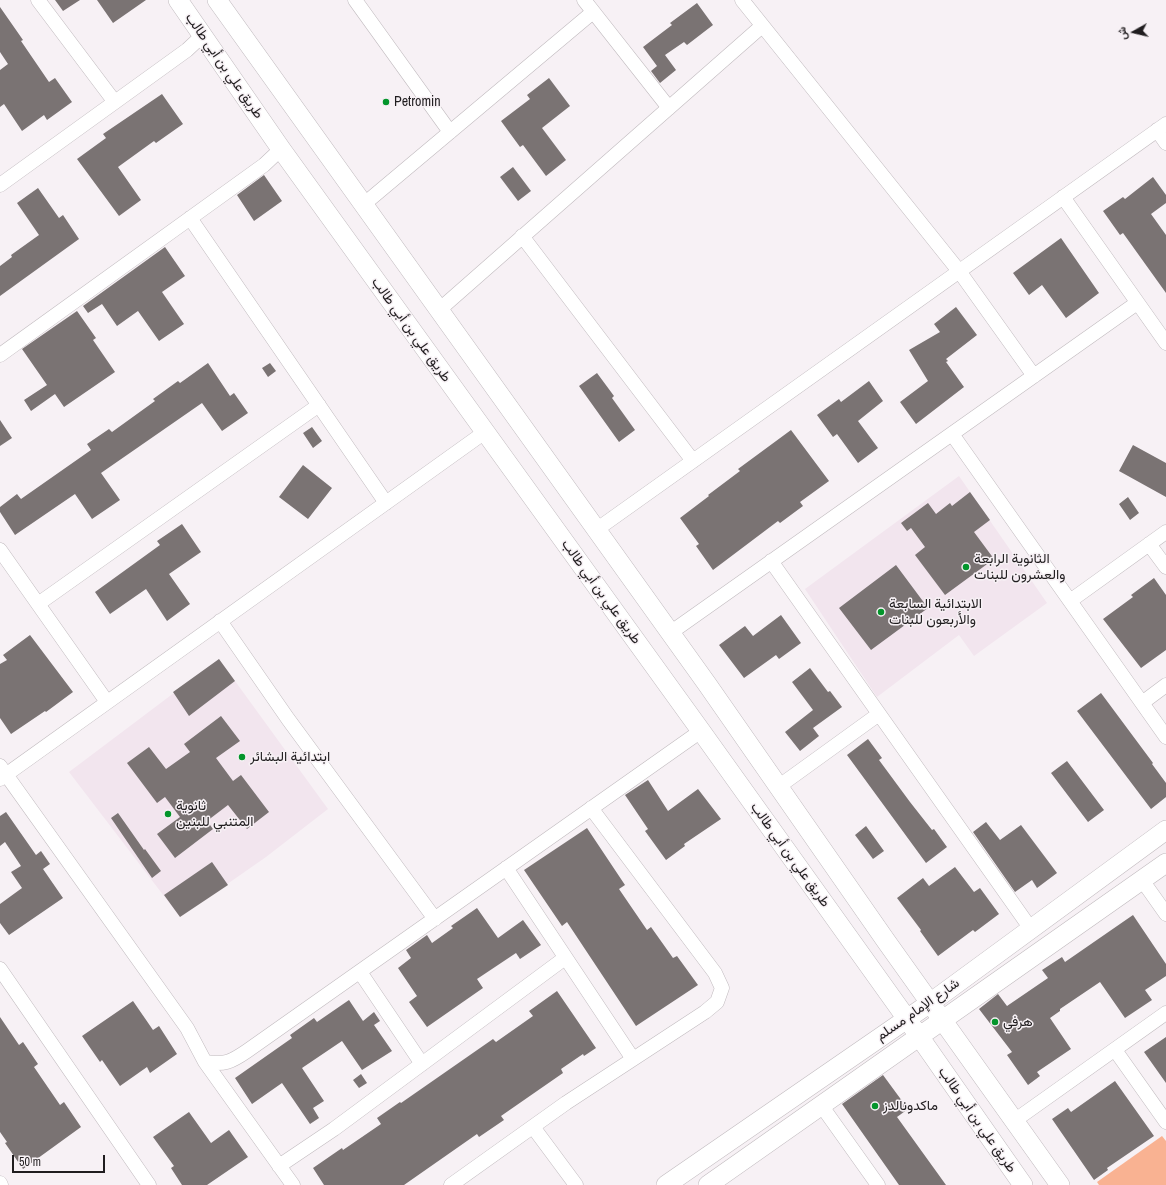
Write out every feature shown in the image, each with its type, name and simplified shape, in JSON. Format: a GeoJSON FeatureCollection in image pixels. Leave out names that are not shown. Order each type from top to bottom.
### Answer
{"type":"FeatureCollection","features":[{"type":"Feature","properties":{"kind":"main road","name":"طريق علي بن أبي طالب"},"geometry":{"type":"LineString","coordinates":[[178,0],[281,149],[701,731],[907,1019],[1023,1185]]}},
{"type":"Feature","properties":{"kind":"main road","name":"طريق علي بن أبي طالب"},"geometry":{"type":"LineString","coordinates":[[217,0],[670,633],[1060,1185]]}},
{"type":"Feature","properties":{"kind":"main road","name":"شارع الإمام مسلم"},"geometry":{"type":"LineString","coordinates":[[666,1185],[930,1003],[1166,830]]}},
{"type":"Feature","properties":{"kind":"main road","name":"شارع الإمام مسلم"},"geometry":{"type":"LineString","coordinates":[[708,1185],[1166,863]]}},
{"type":"Feature","properties":{"kind":"street"},"geometry":{"type":"LineString","coordinates":[[38,0],[114,101]]}},
{"type":"Feature","properties":{"kind":"street"},"geometry":{"type":"LineString","coordinates":[[355,0],[450,132]]}},
{"type":"Feature","properties":{"kind":"street"},"geometry":{"type":"LineString","coordinates":[[584,0],[669,108]]}},
{"type":"Feature","properties":{"kind":"street"},"geometry":{"type":"LineString","coordinates":[[742,0],[959,272],[1034,376]]}},
{"type":"Feature","properties":{"kind":"street"},"geometry":{"type":"LineString","coordinates":[[364,205],[593,12]]}},
{"type":"Feature","properties":{"kind":"street"},"geometry":{"type":"LineString","coordinates":[[439,310],[762,26]]}},
{"type":"Feature","properties":{"kind":"street"},"geometry":{"type":"LineString","coordinates":[[0,185],[114,101],[187,50],[203,35]]}},
{"type":"Feature","properties":{"kind":"street"},"geometry":{"type":"LineString","coordinates":[[596,530],[1162,127],[1166,143]]}},
{"type":"Feature","properties":{"kind":"street"},"geometry":{"type":"LineString","coordinates":[[1,352],[264,165],[281,149]]}},
{"type":"Feature","properties":{"kind":"street"},"geometry":{"type":"LineString","coordinates":[[1063,197],[1166,343]]}},
{"type":"Feature","properties":{"kind":"street"},"geometry":{"type":"LineString","coordinates":[[190,218],[386,502]]}},
{"type":"Feature","properties":{"kind":"street"},"geometry":{"type":"LineString","coordinates":[[522,236],[693,461]]}},
{"type":"Feature","properties":{"kind":"street"},"geometry":{"type":"LineString","coordinates":[[670,633],[1137,303]]}},
{"type":"Feature","properties":{"kind":"street"},"geometry":{"type":"LineString","coordinates":[[38,604],[319,405]]}},
{"type":"Feature","properties":{"kind":"street"},"geometry":{"type":"LineString","coordinates":[[293,1185],[205,1062],[187,1028],[2,773],[107,702],[485,432]]}},
{"type":"Feature","properties":{"kind":"street"},"geometry":{"type":"LineString","coordinates":[[952,434],[1166,737]]}},
{"type":"Feature","properties":{"kind":"street"},"geometry":{"type":"LineString","coordinates":[[1070,601],[1166,532]]}},
{"type":"Feature","properties":{"kind":"street"},"geometry":{"type":"LineString","coordinates":[[1149,544],[1166,567]]}},
{"type":"Feature","properties":{"kind":"street"},"geometry":{"type":"LineString","coordinates":[[0,550],[107,702]]}},
{"type":"Feature","properties":{"kind":"street"},"geometry":{"type":"LineString","coordinates":[[771,561],[1031,928]]}},
{"type":"Feature","properties":{"kind":"street"},"geometry":{"type":"LineString","coordinates":[[220,621],[288,719],[435,919]]}},
{"type":"Feature","properties":{"kind":"street"},"geometry":{"type":"LineString","coordinates":[[1142,703],[1166,685]]}},
{"type":"Feature","properties":{"kind":"street"},"geometry":{"type":"LineString","coordinates":[[778,787],[879,714]]}},
{"type":"Feature","properties":{"kind":"street"},"geometry":{"type":"LineString","coordinates":[[205,1062],[216,1064],[232,1061],[701,731]]}},
{"type":"Feature","properties":{"kind":"street"},"geometry":{"type":"LineString","coordinates":[[451,1185],[566,1103],[705,1012],[717,1002],[722,988],[715,973],[591,808]]}},
{"type":"Feature","properties":{"kind":"street"},"geometry":{"type":"LineString","coordinates":[[506,868],[632,1059]]}},
{"type":"Feature","properties":{"kind":"street"},"geometry":{"type":"LineString","coordinates":[[1142,880],[1166,914]]}},
{"type":"Feature","properties":{"kind":"street"},"geometry":{"type":"LineString","coordinates":[[278,1166],[334,1130],[565,958]]}},
{"type":"Feature","properties":{"kind":"street"},"geometry":{"type":"LineString","coordinates":[[0,969],[150,1185]]}},
{"type":"Feature","properties":{"kind":"street"},"geometry":{"type":"LineString","coordinates":[[360,972],[422,1064]]}},
{"type":"Feature","properties":{"kind":"street"},"geometry":{"type":"LineString","coordinates":[[1014,1121],[1166,1013]]}},
{"type":"Feature","properties":{"kind":"street"},"geometry":{"type":"LineString","coordinates":[[1115,1050],[1166,1122]]}},
{"type":"Feature","properties":{"kind":"street"},"geometry":{"type":"LineString","coordinates":[[821,1105],[878,1185]]}},
{"type":"Feature","properties":{"kind":"street"},"geometry":{"type":"LineString","coordinates":[[533,1127],[576,1185]]}},
{"type":"Feature","properties":{"kind":"shaded area"},"geometry":{"type":"Polygon","coordinates":[[[959,476],[1047,603],[974,656],[959,635],[877,697],[805,589],[959,476]]]}},
{"type":"Feature","properties":{"kind":"shaded area"},"geometry":{"type":"Polygon","coordinates":[[[219,659],[328,809],[266,857],[180,917],[69,772],[219,659]]]}},
{"type":"Feature","properties":{"kind":"shaded area"},"geometry":{"type":"Polygon","coordinates":[[[1162,1136],[1166,1141],[1166,1185],[1099,1185],[1097,1182],[1162,1136]]]}},
{"type":"Feature","properties":{"kind":"building"},"geometry":{"type":"Polygon","coordinates":[[[55,0],[80,0],[63,11],[55,0]]]}},
{"type":"Feature","properties":{"kind":"building"},"geometry":{"type":"Polygon","coordinates":[[[97,0],[146,0],[113,23],[97,0]]]}},
{"type":"Feature","properties":{"kind":"building"},"geometry":{"type":"Polygon","coordinates":[[[697,3],[713,25],[687,45],[684,42],[665,55],[676,70],[660,83],[651,71],[657,66],[643,47],[672,25],[670,23],[697,3]]]}},
{"type":"Feature","properties":{"kind":"building"},"geometry":{"type":"Polygon","coordinates":[[[0,7],[23,40],[21,41],[49,82],[55,78],[72,102],[47,120],[44,115],[22,131],[4,104],[0,107],[0,70],[8,64],[0,52],[0,7]]]}},
{"type":"Feature","properties":{"kind":"building"},"geometry":{"type":"Polygon","coordinates":[[[549,78],[570,106],[542,128],[566,160],[546,176],[523,145],[520,147],[501,121],[530,99],[527,95],[549,78]]]}},
{"type":"Feature","properties":{"kind":"building"},"geometry":{"type":"Polygon","coordinates":[[[162,94],[183,124],[156,143],[154,141],[118,167],[141,200],[119,216],[77,159],[106,138],[103,134],[162,94]]]}},
{"type":"Feature","properties":{"kind":"building"},"geometry":{"type":"Polygon","coordinates":[[[513,167],[531,191],[518,201],[500,177],[513,167]]]}},
{"type":"Feature","properties":{"kind":"building"},"geometry":{"type":"Polygon","coordinates":[[[264,175],[282,201],[254,221],[237,195],[264,175]]]}},
{"type":"Feature","properties":{"kind":"building"},"geometry":{"type":"Polygon","coordinates":[[[1153,177],[1166,195],[1166,203],[1151,214],[1166,235],[1166,293],[1123,233],[1120,235],[1103,211],[1123,197],[1125,199],[1153,177]]]}},
{"type":"Feature","properties":{"kind":"building"},"geometry":{"type":"Polygon","coordinates":[[[38,188],[59,218],[63,215],[79,239],[0,296],[0,266],[12,257],[11,255],[39,235],[17,203],[38,188]]]}},
{"type":"Feature","properties":{"kind":"building"},"geometry":{"type":"Polygon","coordinates":[[[1061,238],[1099,293],[1066,318],[1042,285],[1029,295],[1013,273],[1061,238]]]}},
{"type":"Feature","properties":{"kind":"building"},"geometry":{"type":"Polygon","coordinates":[[[165,247],[185,276],[162,292],[184,324],[159,341],[138,311],[117,326],[102,304],[88,313],[83,306],[165,247]]]}},
{"type":"Feature","properties":{"kind":"building"},"geometry":{"type":"Polygon","coordinates":[[[956,307],[977,335],[946,359],[948,361],[946,362],[964,387],[916,424],[900,402],[928,381],[909,350],[940,332],[934,324],[956,307]]]}},
{"type":"Feature","properties":{"kind":"building"},"geometry":{"type":"Polygon","coordinates":[[[77,311],[96,338],[93,340],[115,372],[64,407],[55,394],[31,411],[24,400],[47,385],[22,349],[77,311]]]}},
{"type":"Feature","properties":{"kind":"building"},"geometry":{"type":"Polygon","coordinates":[[[208,363],[230,396],[234,393],[248,413],[222,431],[202,403],[101,473],[120,500],[92,519],[75,494],[15,535],[0,512],[0,507],[17,494],[21,499],[91,450],[87,444],[109,429],[112,432],[155,401],[153,399],[178,381],[180,383],[208,363]]]}},
{"type":"Feature","properties":{"kind":"building"},"geometry":{"type":"Polygon","coordinates":[[[270,363],[276,371],[268,377],[262,368],[270,363]]]}},
{"type":"Feature","properties":{"kind":"building"},"geometry":{"type":"Polygon","coordinates":[[[597,373],[614,396],[612,398],[635,430],[619,442],[579,386],[597,373]]]}},
{"type":"Feature","properties":{"kind":"building"},"geometry":{"type":"Polygon","coordinates":[[[869,381],[883,401],[858,421],[878,448],[858,463],[837,434],[833,437],[817,415],[839,399],[841,402],[869,381]]]}},
{"type":"Feature","properties":{"kind":"building"},"geometry":{"type":"Polygon","coordinates":[[[0,420],[12,438],[0,446],[0,420]]]}},
{"type":"Feature","properties":{"kind":"building"},"geometry":{"type":"Polygon","coordinates":[[[312,427],[322,441],[313,448],[303,433],[312,427]]]}},
{"type":"Feature","properties":{"kind":"building"},"geometry":{"type":"Polygon","coordinates":[[[791,430],[829,481],[800,502],[803,506],[780,523],[778,521],[713,570],[696,546],[699,544],[680,518],[740,471],[738,469],[791,430]]]}},
{"type":"Feature","properties":{"kind":"building"},"geometry":{"type":"Polygon","coordinates":[[[1133,445],[1166,463],[1166,497],[1119,471],[1133,445]]]}},
{"type":"Feature","properties":{"kind":"building"},"geometry":{"type":"Polygon","coordinates":[[[303,465],[332,488],[308,519],[279,497],[303,465]]]}},
{"type":"Feature","properties":{"kind":"building"},"geometry":{"type":"Polygon","coordinates":[[[970,492],[990,520],[974,532],[994,559],[945,595],[915,555],[925,547],[911,528],[907,531],[901,523],[928,503],[936,514],[950,503],[952,506],[970,492]]]}},
{"type":"Feature","properties":{"kind":"building"},"geometry":{"type":"Polygon","coordinates":[[[1128,497],[1139,513],[1130,520],[1119,504],[1128,497]]]}},
{"type":"Feature","properties":{"kind":"building"},"geometry":{"type":"Polygon","coordinates":[[[182,524],[201,552],[169,574],[190,604],[167,621],[146,589],[110,614],[95,592],[160,545],[157,541],[182,524]]]}},
{"type":"Feature","properties":{"kind":"building"},"geometry":{"type":"Polygon","coordinates":[[[896,565],[928,608],[871,650],[839,608],[896,565]]]}},
{"type":"Feature","properties":{"kind":"building"},"geometry":{"type":"Polygon","coordinates":[[[1154,578],[1166,595],[1166,650],[1141,668],[1103,619],[1133,597],[1131,595],[1154,578]]]}},
{"type":"Feature","properties":{"kind":"building"},"geometry":{"type":"Polygon","coordinates":[[[781,615],[801,643],[779,659],[776,655],[744,678],[719,645],[745,626],[753,636],[781,615]]]}},
{"type":"Feature","properties":{"kind":"building"},"geometry":{"type":"Polygon","coordinates":[[[30,635],[73,692],[46,712],[45,711],[11,734],[0,718],[0,664],[7,660],[3,655],[30,635]]]}},
{"type":"Feature","properties":{"kind":"building"},"geometry":{"type":"Polygon","coordinates":[[[219,659],[235,681],[189,716],[173,692],[219,659]]]}},
{"type":"Feature","properties":{"kind":"building"},"geometry":{"type":"Polygon","coordinates":[[[810,668],[828,692],[830,691],[842,707],[813,728],[819,736],[800,751],[785,732],[813,710],[792,682],[810,668]]]}},
{"type":"Feature","properties":{"kind":"building"},"geometry":{"type":"Polygon","coordinates":[[[1101,693],[1166,783],[1166,797],[1151,809],[1077,711],[1101,693]]]}},
{"type":"Feature","properties":{"kind":"building"},"geometry":{"type":"Polygon","coordinates":[[[221,716],[240,741],[216,758],[233,781],[241,775],[269,812],[247,829],[228,805],[207,821],[213,829],[175,858],[157,834],[180,817],[165,797],[157,803],[127,763],[149,747],[166,769],[190,752],[184,744],[221,716]]]}},
{"type":"Feature","properties":{"kind":"building"},"geometry":{"type":"Polygon","coordinates":[[[868,739],[882,758],[879,760],[910,802],[932,830],[934,829],[947,847],[926,863],[847,755],[868,739]]]}},
{"type":"Feature","properties":{"kind":"building"},"geometry":{"type":"Polygon","coordinates":[[[1067,761],[1104,810],[1088,822],[1051,773],[1067,761]]]}},
{"type":"Feature","properties":{"kind":"building"},"geometry":{"type":"Polygon","coordinates":[[[648,780],[668,811],[698,789],[721,819],[684,844],[685,846],[666,860],[645,831],[648,829],[625,795],[648,780]]]}},
{"type":"Feature","properties":{"kind":"building"},"geometry":{"type":"Polygon","coordinates":[[[6,812],[36,855],[41,851],[50,864],[43,869],[63,898],[9,935],[0,923],[0,904],[22,888],[11,872],[21,866],[5,842],[0,846],[0,816],[6,812]]]}},
{"type":"Feature","properties":{"kind":"building"},"geometry":{"type":"Polygon","coordinates":[[[118,813],[161,871],[152,878],[111,818],[118,813]]]}},
{"type":"Feature","properties":{"kind":"building"},"geometry":{"type":"Polygon","coordinates":[[[986,822],[1000,840],[1021,825],[1057,873],[1037,888],[1032,880],[1015,892],[973,832],[986,822]]]}},
{"type":"Feature","properties":{"kind":"building"},"geometry":{"type":"Polygon","coordinates":[[[866,826],[884,851],[873,859],[855,835],[866,826]]]}},
{"type":"Feature","properties":{"kind":"building"},"geometry":{"type":"Polygon","coordinates":[[[587,828],[625,885],[619,889],[647,930],[651,927],[673,958],[677,956],[698,985],[636,1026],[567,922],[562,926],[524,870],[587,828]]]}},
{"type":"Feature","properties":{"kind":"building"},"geometry":{"type":"Polygon","coordinates":[[[212,862],[228,885],[180,917],[164,895],[212,862]]]}},
{"type":"Feature","properties":{"kind":"building"},"geometry":{"type":"Polygon","coordinates":[[[955,867],[974,892],[980,888],[999,914],[975,932],[973,930],[938,956],[897,898],[923,878],[929,886],[955,867]]]}},
{"type":"Feature","properties":{"kind":"building"},"geometry":{"type":"Polygon","coordinates":[[[477,908],[498,938],[523,920],[541,945],[520,959],[516,953],[477,979],[483,988],[427,1027],[409,1002],[417,996],[398,968],[411,958],[406,950],[427,935],[432,943],[453,928],[451,926],[477,908]]]}},
{"type":"Feature","properties":{"kind":"building"},"geometry":{"type":"Polygon","coordinates":[[[1133,915],[1166,964],[1166,976],[1145,990],[1152,1000],[1125,1018],[1100,982],[1060,1009],[1060,1011],[1050,1018],[1071,1049],[1037,1072],[1040,1076],[1028,1085],[1007,1055],[1012,1052],[979,1009],[998,994],[1007,1006],[1048,978],[1042,970],[1062,957],[1065,962],[1133,915]]]}},
{"type":"Feature","properties":{"kind":"building"},"geometry":{"type":"Polygon","coordinates":[[[557,991],[596,1048],[584,1056],[583,1054],[561,1069],[563,1073],[501,1116],[504,1120],[479,1137],[477,1134],[404,1185],[324,1185],[313,1168],[381,1124],[377,1118],[400,1102],[401,1103],[493,1039],[496,1042],[533,1016],[529,1011],[557,991]]]}},
{"type":"Feature","properties":{"kind":"building"},"geometry":{"type":"Polygon","coordinates":[[[349,1000],[363,1021],[374,1012],[380,1021],[374,1025],[392,1051],[362,1070],[342,1041],[302,1068],[324,1101],[313,1108],[319,1118],[310,1124],[282,1083],[252,1104],[235,1078],[292,1038],[290,1035],[314,1018],[317,1022],[349,1000]]]}},
{"type":"Feature","properties":{"kind":"building"},"geometry":{"type":"Polygon","coordinates":[[[133,1001],[153,1030],[159,1026],[177,1054],[150,1073],[147,1067],[120,1086],[102,1060],[100,1062],[82,1036],[133,1001]]]}},
{"type":"Feature","properties":{"kind":"building"},"geometry":{"type":"Polygon","coordinates":[[[0,1017],[19,1045],[23,1042],[38,1064],[34,1067],[60,1105],[64,1102],[81,1127],[23,1169],[5,1143],[7,1142],[0,1132],[0,1017]]]}},
{"type":"Feature","properties":{"kind":"building"},"geometry":{"type":"Polygon","coordinates":[[[1166,1037],[1166,1083],[1144,1052],[1166,1037]]]}},
{"type":"Feature","properties":{"kind":"building"},"geometry":{"type":"Polygon","coordinates":[[[361,1074],[367,1083],[359,1088],[353,1080],[361,1074]]]}},
{"type":"Feature","properties":{"kind":"building"},"geometry":{"type":"Polygon","coordinates":[[[883,1075],[908,1109],[897,1117],[946,1185],[899,1185],[842,1104],[883,1075]]]}},
{"type":"Feature","properties":{"kind":"building"},"geometry":{"type":"Polygon","coordinates":[[[1115,1081],[1154,1136],[1107,1168],[1108,1170],[1094,1180],[1052,1119],[1068,1108],[1071,1112],[1115,1081]]]}},
{"type":"Feature","properties":{"kind":"building"},"geometry":{"type":"Polygon","coordinates":[[[189,1112],[211,1143],[229,1130],[248,1157],[207,1185],[182,1185],[171,1168],[174,1166],[153,1137],[189,1112]]]}},
{"type":"Feature","properties":{"kind":"place","name":"Petromin"},"geometry":{"type":"Point","coordinates":[386,102]}},
{"type":"Feature","properties":{"kind":"place","name":"الثانوية الرابعة والعشرون للبنات"},"geometry":{"type":"Point","coordinates":[966,567]}},
{"type":"Feature","properties":{"kind":"place","name":"الابتدائية السابعة والأربعون للبنات"},"geometry":{"type":"Point","coordinates":[881,612]}},
{"type":"Feature","properties":{"kind":"place","name":"ابتدائية البشائر"},"geometry":{"type":"Point","coordinates":[242,757]}},
{"type":"Feature","properties":{"kind":"place","name":"ثانوية المتنبي للبنين"},"geometry":{"type":"Point","coordinates":[168,814]}},
{"type":"Feature","properties":{"kind":"place","name":"هرفي"},"geometry":{"type":"Point","coordinates":[995,1022]}},
{"type":"Feature","properties":{"kind":"place","name":"ماكدونالدز"},"geometry":{"type":"Point","coordinates":[875,1106]}}]}
